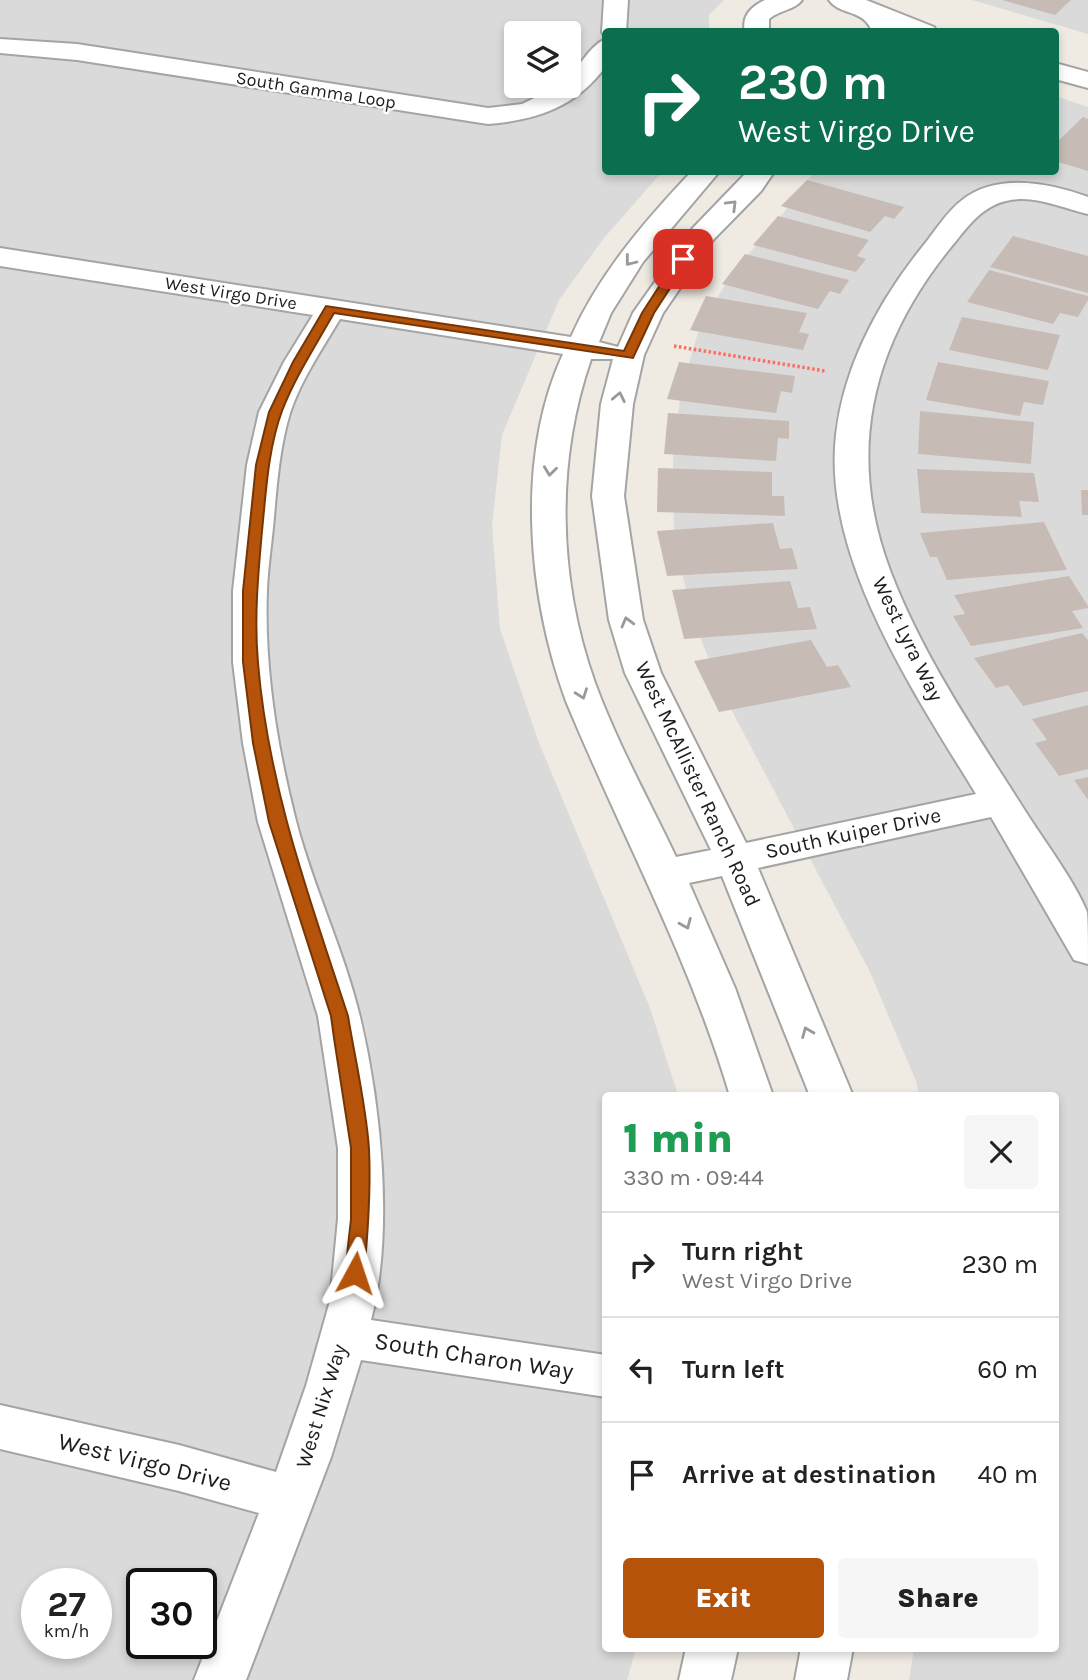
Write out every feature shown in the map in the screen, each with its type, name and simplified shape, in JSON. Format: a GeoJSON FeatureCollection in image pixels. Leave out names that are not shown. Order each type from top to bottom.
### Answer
{"type":"FeatureCollection","features":[{"type":"Feature","properties":{"kind":"street"},"geometry":{"type":"LineString","coordinates":[[614,28],[616,0]]}},
{"type":"Feature","properties":{"kind":"street"},"geometry":{"type":"LineString","coordinates":[[756,28],[757,17],[766,8],[784,1]]}},
{"type":"Feature","properties":{"kind":"street"},"geometry":{"type":"LineString","coordinates":[[863,10],[914,28]]}},
{"type":"Feature","properties":{"kind":"street","name":"South Gamma Loop"},"geometry":{"type":"LineString","coordinates":[[0,46],[77,52],[488,116],[514,115],[550,106],[566,96],[602,51]]}},
{"type":"Feature","properties":{"kind":"street"},"geometry":{"type":"LineString","coordinates":[[1059,52],[1088,58]]}},
{"type":"Feature","properties":{"kind":"street"},"geometry":{"type":"LineString","coordinates":[[1059,72],[1088,80]]}},
{"type":"Feature","properties":{"kind":"street"},"geometry":{"type":"LineString","coordinates":[[702,175],[623,270],[598,313],[569,375],[555,424],[548,486],[549,541],[556,607],[571,665],[596,733],[665,874],[741,1059],[751,1092]]}},
{"type":"Feature","properties":{"kind":"street","name":"West McAllister Ranch Road"},"geometry":{"type":"LineString","coordinates":[[758,175],[683,259],[648,313],[629,355],[611,446],[608,496],[626,620],[643,673],[735,859],[830,1092]]}},
{"type":"Feature","properties":{"kind":"street","name":"West Lyra Way"},"geometry":{"type":"LineString","coordinates":[[1088,206],[1042,191],[1017,190],[990,196],[971,206],[909,284],[874,347],[861,384],[850,440],[853,491],[867,551],[887,607],[915,664],[1088,949]]}},
{"type":"Feature","properties":{"kind":"street","name":"West Virgo Drive"},"geometry":{"type":"LineString","coordinates":[[0,257],[629,355]]}},
{"type":"Feature","properties":{"kind":"street","name":"West Nix Way"},"geometry":{"type":"LineString","coordinates":[[220,1680],[290,1499],[330,1386],[352,1301],[360,1219],[358,1135],[339,1016],[277,822],[261,743],[250,662],[250,591],[262,465],[275,412],[299,362],[331,309]]}},
{"type":"Feature","properties":{"kind":"street","name":"South Kuiper Drive"},"geometry":{"type":"LineString","coordinates":[[665,874],[1000,802]]}},
{"type":"Feature","properties":{"kind":"street","name":"South Charon Way"},"geometry":{"type":"LineString","coordinates":[[343,1337],[602,1375]]}},
{"type":"Feature","properties":{"kind":"street","name":"West Virgo Drive"},"geometry":{"type":"LineString","coordinates":[[0,1427],[179,1468],[290,1499]]}},
{"type":"Feature","properties":{"kind":"street"},"geometry":{"type":"LineString","coordinates":[[705,1680],[711,1652]]}},
{"type":"Feature","properties":{"kind":"street"},"geometry":{"type":"LineString","coordinates":[[821,1680],[826,1652]]}},
{"type":"Feature","properties":{"kind":"path"},"geometry":{"type":"LineString","coordinates":[[666,344],[825,371]]}},
{"type":"Feature","properties":{"kind":"shaded area"},"geometry":{"type":"Polygon","coordinates":[[[0,0],[724,0],[709,15],[709,28],[602,28],[602,175],[659,175],[604,238],[559,300],[502,435],[492,526],[500,629],[539,743],[650,1008],[677,1092],[602,1092],[602,1652],[635,1652],[627,1680],[0,1680],[0,0]]]}},
{"type":"Feature","properties":{"kind":"shaded area"},"geometry":{"type":"Polygon","coordinates":[[[972,0],[1088,0],[1088,34],[972,0]]]}},
{"type":"Feature","properties":{"kind":"shaded area"},"geometry":{"type":"Polygon","coordinates":[[[1059,97],[1088,107],[1088,1680],[909,1680],[914,1652],[1059,1652],[1059,1092],[918,1092],[870,972],[723,694],[692,617],[674,536],[673,458],[681,391],[700,326],[733,272],[779,219],[812,175],[1059,175],[1059,97]]]}},
{"type":"Feature","properties":{"kind":"building"},"geometry":{"type":"Polygon","coordinates":[[[1002,0],[1071,0],[1055,15],[1002,0]]]}},
{"type":"Feature","properties":{"kind":"building"},"geometry":{"type":"Polygon","coordinates":[[[1083,117],[1088,119],[1088,171],[1059,162],[1059,140],[1083,117]]]}},
{"type":"Feature","properties":{"kind":"building"},"geometry":{"type":"Polygon","coordinates":[[[807,180],[904,207],[894,219],[885,216],[870,232],[781,206],[807,180]]]}},
{"type":"Feature","properties":{"kind":"building"},"geometry":{"type":"Polygon","coordinates":[[[778,216],[869,240],[857,256],[866,259],[856,272],[753,245],[778,216]]]}},
{"type":"Feature","properties":{"kind":"building"},"geometry":{"type":"Polygon","coordinates":[[[1013,236],[1088,256],[1088,293],[990,267],[1013,236]]]}},
{"type":"Feature","properties":{"kind":"building"},"geometry":{"type":"Polygon","coordinates":[[[745,254],[849,280],[840,294],[830,291],[818,309],[722,284],[745,254]]]}},
{"type":"Feature","properties":{"kind":"building"},"geometry":{"type":"Polygon","coordinates":[[[989,270],[1088,296],[1088,300],[1078,317],[1060,313],[1053,324],[967,302],[989,270]]]}},
{"type":"Feature","properties":{"kind":"building"},"geometry":{"type":"Polygon","coordinates":[[[706,296],[807,313],[799,332],[809,334],[803,350],[690,330],[706,296]]]}},
{"type":"Feature","properties":{"kind":"building"},"geometry":{"type":"Polygon","coordinates":[[[962,317],[1060,335],[1048,370],[949,350],[962,317]]]}},
{"type":"Feature","properties":{"kind":"building"},"geometry":{"type":"Polygon","coordinates":[[[679,362],[795,376],[792,393],[781,391],[776,413],[667,399],[679,362]]]}},
{"type":"Feature","properties":{"kind":"building"},"geometry":{"type":"Polygon","coordinates":[[[938,362],[1049,381],[1043,405],[1024,402],[1020,416],[926,400],[938,362]]]}},
{"type":"Feature","properties":{"kind":"building"},"geometry":{"type":"Polygon","coordinates":[[[920,411],[1034,422],[1031,464],[918,454],[920,411]]]}},
{"type":"Feature","properties":{"kind":"building"},"geometry":{"type":"Polygon","coordinates":[[[668,413],[789,421],[789,439],[778,438],[776,461],[664,454],[668,413]]]}},
{"type":"Feature","properties":{"kind":"building"},"geometry":{"type":"Polygon","coordinates":[[[658,468],[772,472],[772,496],[784,496],[785,516],[657,512],[658,468]]]}},
{"type":"Feature","properties":{"kind":"building"},"geometry":{"type":"Polygon","coordinates":[[[917,469],[1034,473],[1039,502],[1019,501],[1022,517],[921,513],[917,469]]]}},
{"type":"Feature","properties":{"kind":"building"},"geometry":{"type":"Polygon","coordinates":[[[1081,490],[1088,490],[1088,515],[1082,515],[1081,490]]]}},
{"type":"Feature","properties":{"kind":"building"},"geometry":{"type":"Polygon","coordinates":[[[1044,522],[1067,570],[947,580],[937,557],[930,557],[920,533],[1044,522]]]}},
{"type":"Feature","properties":{"kind":"building"},"geometry":{"type":"Polygon","coordinates":[[[773,523],[780,549],[792,548],[798,569],[667,576],[657,531],[773,523]]]}},
{"type":"Feature","properties":{"kind":"building"},"geometry":{"type":"Polygon","coordinates":[[[1069,576],[1088,606],[1072,611],[1083,628],[971,646],[953,616],[965,614],[954,595],[1069,576]]]}},
{"type":"Feature","properties":{"kind":"building"},"geometry":{"type":"Polygon","coordinates":[[[790,581],[798,608],[810,607],[817,629],[684,639],[672,590],[790,581]]]}},
{"type":"Feature","properties":{"kind":"building"},"geometry":{"type":"Polygon","coordinates":[[[1082,633],[1088,640],[1088,691],[1023,706],[1008,685],[996,688],[974,658],[1082,633]]]}},
{"type":"Feature","properties":{"kind":"building"},"geometry":{"type":"Polygon","coordinates":[[[811,640],[827,667],[838,665],[851,687],[719,712],[694,661],[811,640]]]}},
{"type":"Feature","properties":{"kind":"building"},"geometry":{"type":"Polygon","coordinates":[[[1088,705],[1088,769],[1059,776],[1035,743],[1047,740],[1032,719],[1088,705]]]}},
{"type":"Feature","properties":{"kind":"building"},"geometry":{"type":"Polygon","coordinates":[[[1088,777],[1088,800],[1074,780],[1088,777]]]}},
{"type":"Feature","properties":{"kind":"route"},"geometry":{"type":"LineString","coordinates":[[355,1273],[360,1219],[360,1148],[351,1083],[339,1016],[277,822],[261,743],[250,662],[250,591],[262,465],[275,412],[299,362],[331,309],[629,355],[648,313],[683,259]]}}]}
